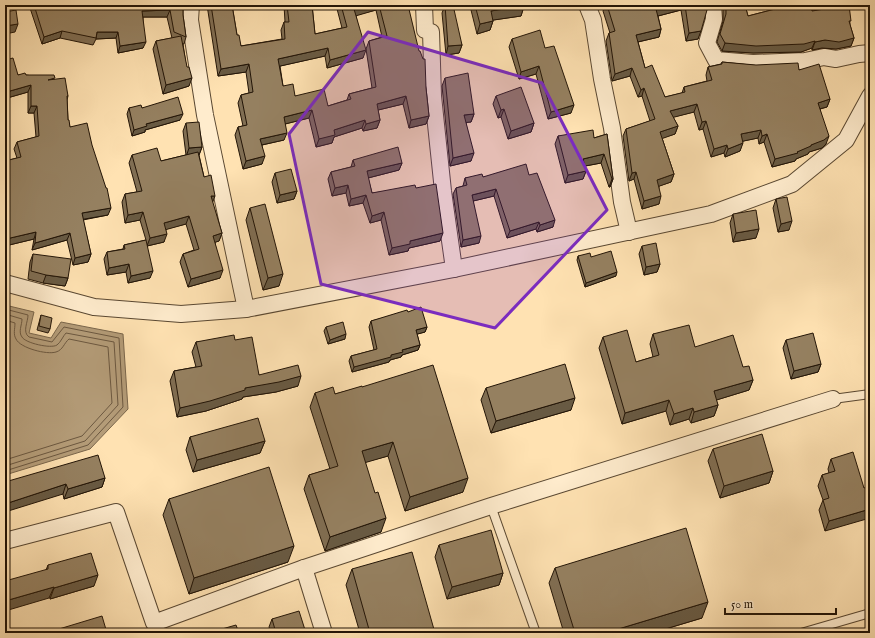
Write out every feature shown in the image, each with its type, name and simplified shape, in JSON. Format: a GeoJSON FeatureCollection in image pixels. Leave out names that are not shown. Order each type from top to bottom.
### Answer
{"type":"FeatureCollection","features":[{"type":"Feature","properties":{"kind":"street"},"geometry":{"type":"LineString","coordinates":[[191,5],[190,20],[205,115],[246,309]]}},
{"type":"Feature","properties":{"kind":"street"},"geometry":{"type":"LineString","coordinates":[[424,5],[424,30],[431,32],[433,96],[442,191],[454,269]]}},
{"type":"Feature","properties":{"kind":"street"},"geometry":{"type":"LineString","coordinates":[[587,5],[593,20],[602,79],[612,128],[622,202],[629,232]]}},
{"type":"Feature","properties":{"kind":"street"},"geometry":{"type":"LineString","coordinates":[[713,5],[714,19],[707,43],[716,60],[753,64],[805,61],[824,57],[836,59],[870,53]]}},
{"type":"Feature","properties":{"kind":"street"},"geometry":{"type":"LineString","coordinates":[[5,283],[94,307],[181,314],[246,309],[454,269],[629,232],[711,214],[792,184],[846,140],[870,96]]}},
{"type":"Feature","properties":{"kind":"street"},"geometry":{"type":"LineString","coordinates":[[5,541],[116,512],[154,623],[304,568],[491,506],[833,399]]}},
{"type":"Feature","properties":{"kind":"street"},"geometry":{"type":"LineString","coordinates":[[304,568],[324,633]]}},
{"type":"Feature","properties":{"kind":"lane"},"geometry":{"type":"LineString","coordinates":[[833,399],[870,394]]}},
{"type":"Feature","properties":{"kind":"lane"},"geometry":{"type":"LineString","coordinates":[[491,506],[536,633]]}},
{"type":"Feature","properties":{"kind":"lane"},"geometry":{"type":"LineString","coordinates":[[800,633],[870,612]]}},
{"type":"Feature","properties":{"kind":"highlighted area"},"geometry":{"type":"Polygon","coordinates":[[[368,32],[542,83],[607,210],[495,328],[321,284],[289,134],[368,32]]]}},
{"type":"Feature","properties":{"kind":"water"},"geometry":{"type":"Polygon","coordinates":[[[5,305],[34,312],[29,333],[51,338],[61,322],[123,334],[128,409],[90,449],[5,475],[5,305]]]}},
{"type":"Feature","properties":{"kind":"building"},"geometry":{"type":"Polygon","coordinates":[[[34,5],[183,5],[186,37],[174,32],[170,10],[142,11],[146,42],[120,46],[118,32],[97,32],[96,38],[62,31],[44,37],[34,5]]]}},
{"type":"Feature","properties":{"kind":"building"},"geometry":{"type":"Polygon","coordinates":[[[211,5],[232,5],[237,35],[239,35],[241,46],[285,39],[284,22],[289,22],[287,5],[312,5],[315,34],[347,27],[341,5],[368,5],[354,9],[366,50],[330,60],[328,48],[278,59],[283,86],[293,84],[295,96],[324,89],[328,106],[351,99],[349,94],[376,87],[369,41],[387,36],[379,5],[408,5],[419,51],[423,59],[425,59],[429,116],[411,120],[406,96],[377,104],[380,120],[366,124],[365,120],[334,130],[335,135],[319,139],[312,110],[284,117],[287,133],[260,139],[265,156],[246,161],[238,127],[247,125],[241,95],[253,92],[249,64],[221,69],[211,5]]]}},
{"type":"Feature","properties":{"kind":"building"},"geometry":{"type":"Polygon","coordinates":[[[445,5],[453,5],[462,45],[448,46],[445,5]]]}},
{"type":"Feature","properties":{"kind":"building"},"geometry":{"type":"Polygon","coordinates":[[[475,5],[524,6],[491,11],[493,21],[480,24],[475,5]]]}},
{"type":"Feature","properties":{"kind":"building"},"geometry":{"type":"Polygon","coordinates":[[[607,5],[672,5],[656,9],[661,29],[636,35],[645,68],[652,65],[665,97],[685,92],[684,87],[712,80],[708,67],[722,64],[722,62],[756,65],[798,63],[799,70],[819,64],[830,99],[818,103],[829,136],[824,140],[797,152],[798,153],[775,159],[767,134],[762,136],[761,130],[741,134],[743,143],[728,149],[727,145],[714,149],[706,121],[702,122],[697,104],[670,111],[678,126],[660,132],[674,174],[657,180],[661,196],[644,201],[636,172],[632,173],[626,129],[655,119],[644,88],[641,90],[632,68],[615,74],[609,33],[615,31],[607,5]]]}},
{"type":"Feature","properties":{"kind":"building"},"geometry":{"type":"Polygon","coordinates":[[[685,5],[707,5],[701,31],[689,33],[685,5]]]}},
{"type":"Feature","properties":{"kind":"building"},"geometry":{"type":"Polygon","coordinates":[[[726,5],[745,5],[748,16],[783,7],[783,5],[811,5],[812,11],[849,5],[851,21],[849,21],[854,38],[839,42],[825,40],[804,44],[756,46],[725,43],[720,34],[726,14],[726,5]]]}},
{"type":"Feature","properties":{"kind":"building"},"geometry":{"type":"Polygon","coordinates":[[[16,10],[18,24],[5,26],[5,12],[16,10]]]}},
{"type":"Feature","properties":{"kind":"building"},"geometry":{"type":"Polygon","coordinates":[[[540,30],[545,48],[554,46],[574,105],[551,112],[539,66],[521,72],[512,39],[540,30]]]}},
{"type":"Feature","properties":{"kind":"building"},"geometry":{"type":"Polygon","coordinates":[[[181,36],[187,67],[189,67],[192,78],[166,85],[156,41],[181,36]]]}},
{"type":"Feature","properties":{"kind":"building"},"geometry":{"type":"Polygon","coordinates":[[[13,58],[18,75],[25,73],[26,75],[54,75],[55,78],[48,80],[65,78],[68,96],[68,120],[70,127],[87,123],[92,145],[107,188],[111,208],[82,213],[91,254],[75,258],[70,233],[35,243],[36,232],[6,239],[5,161],[21,157],[17,142],[39,136],[37,106],[31,106],[31,85],[10,91],[8,86],[5,87],[5,60],[13,58]]]}},
{"type":"Feature","properties":{"kind":"building"},"geometry":{"type":"Polygon","coordinates":[[[468,73],[474,114],[464,115],[474,153],[453,158],[445,78],[468,73]]]}},
{"type":"Feature","properties":{"kind":"building"},"geometry":{"type":"Polygon","coordinates":[[[521,87],[534,123],[511,131],[504,109],[501,110],[496,96],[521,87]]]}},
{"type":"Feature","properties":{"kind":"building"},"geometry":{"type":"Polygon","coordinates":[[[178,97],[183,114],[146,124],[147,126],[134,130],[129,108],[141,105],[142,108],[178,97]]]}},
{"type":"Feature","properties":{"kind":"building"},"geometry":{"type":"Polygon","coordinates":[[[199,122],[202,147],[189,148],[186,123],[199,122]]]}},
{"type":"Feature","properties":{"kind":"building"},"geometry":{"type":"Polygon","coordinates":[[[593,130],[594,138],[607,134],[613,179],[604,154],[583,159],[586,171],[568,175],[558,136],[593,130]]]}},
{"type":"Feature","properties":{"kind":"building"},"geometry":{"type":"Polygon","coordinates":[[[398,147],[402,163],[367,171],[372,193],[415,185],[416,188],[436,184],[443,233],[410,241],[410,244],[392,248],[384,212],[372,216],[366,195],[351,199],[348,185],[335,188],[331,172],[355,166],[353,160],[398,147]]]}},
{"type":"Feature","properties":{"kind":"building"},"geometry":{"type":"Polygon","coordinates":[[[157,148],[161,161],[198,152],[204,177],[211,175],[215,196],[211,196],[222,233],[213,236],[223,270],[191,279],[183,254],[199,249],[189,216],[164,223],[167,234],[150,238],[143,212],[128,215],[125,194],[142,191],[132,155],[157,148]]]}},
{"type":"Feature","properties":{"kind":"building"},"geometry":{"type":"Polygon","coordinates":[[[526,164],[529,175],[537,173],[555,220],[540,225],[539,222],[510,231],[496,189],[472,195],[481,236],[463,240],[456,188],[467,185],[465,178],[482,174],[483,177],[526,164]]]}},
{"type":"Feature","properties":{"kind":"building"},"geometry":{"type":"Polygon","coordinates":[[[291,169],[297,191],[280,195],[275,173],[291,169]]]}},
{"type":"Feature","properties":{"kind":"building"},"geometry":{"type":"Polygon","coordinates":[[[787,197],[792,221],[781,224],[776,199],[787,197]]]}},
{"type":"Feature","properties":{"kind":"building"},"geometry":{"type":"Polygon","coordinates":[[[265,204],[283,274],[268,278],[250,208],[265,204]]]}},
{"type":"Feature","properties":{"kind":"building"},"geometry":{"type":"Polygon","coordinates":[[[756,210],[759,229],[736,233],[733,214],[756,210]]]}},
{"type":"Feature","properties":{"kind":"building"},"geometry":{"type":"Polygon","coordinates":[[[146,240],[153,271],[131,276],[129,264],[109,268],[107,252],[125,249],[124,245],[146,240]]]}},
{"type":"Feature","properties":{"kind":"building"},"geometry":{"type":"Polygon","coordinates":[[[656,243],[660,264],[646,267],[642,246],[656,243]]]}},
{"type":"Feature","properties":{"kind":"building"},"geometry":{"type":"Polygon","coordinates":[[[611,251],[617,272],[586,283],[578,256],[590,253],[591,257],[611,251]]]}},
{"type":"Feature","properties":{"kind":"building"},"geometry":{"type":"Polygon","coordinates":[[[33,254],[71,259],[68,278],[31,271],[33,254]]]}},
{"type":"Feature","properties":{"kind":"building"},"geometry":{"type":"Polygon","coordinates":[[[421,307],[427,327],[416,330],[420,345],[402,350],[403,352],[391,355],[391,357],[354,367],[351,356],[377,349],[371,321],[407,310],[408,312],[421,307]]]}},
{"type":"Feature","properties":{"kind":"building"},"geometry":{"type":"Polygon","coordinates":[[[41,315],[52,318],[50,329],[39,326],[41,315]]]}},
{"type":"Feature","properties":{"kind":"building"},"geometry":{"type":"Polygon","coordinates":[[[343,322],[346,334],[330,340],[326,327],[343,322]]]}},
{"type":"Feature","properties":{"kind":"building"},"geometry":{"type":"Polygon","coordinates":[[[689,325],[695,347],[733,335],[743,367],[749,366],[753,380],[714,391],[718,405],[694,412],[693,408],[674,414],[669,400],[625,413],[603,337],[627,330],[636,362],[659,355],[653,334],[689,325]]]}},
{"type":"Feature","properties":{"kind":"building"},"geometry":{"type":"Polygon","coordinates":[[[813,333],[821,364],[794,371],[786,340],[813,333]]]}},
{"type":"Feature","properties":{"kind":"building"},"geometry":{"type":"Polygon","coordinates":[[[234,335],[235,340],[252,337],[259,375],[298,365],[301,376],[279,382],[245,388],[245,390],[210,401],[180,408],[174,371],[202,366],[196,342],[234,335]]]}},
{"type":"Feature","properties":{"kind":"building"},"geometry":{"type":"Polygon","coordinates":[[[565,364],[575,398],[496,421],[486,388],[565,364]]]}},
{"type":"Feature","properties":{"kind":"building"},"geometry":{"type":"Polygon","coordinates":[[[433,365],[468,478],[410,497],[393,442],[362,451],[375,493],[378,492],[386,518],[330,537],[309,475],[338,466],[315,393],[333,387],[335,394],[433,365]]]}},
{"type":"Feature","properties":{"kind":"building"},"geometry":{"type":"Polygon","coordinates":[[[258,418],[265,441],[197,460],[190,437],[258,418]]]}},
{"type":"Feature","properties":{"kind":"building"},"geometry":{"type":"Polygon","coordinates":[[[762,434],[773,471],[724,486],[713,449],[762,434]]]}},
{"type":"Feature","properties":{"kind":"building"},"geometry":{"type":"Polygon","coordinates":[[[853,452],[864,488],[870,486],[870,509],[829,521],[823,500],[829,498],[822,475],[835,471],[831,459],[853,452]]]}},
{"type":"Feature","properties":{"kind":"building"},"geometry":{"type":"Polygon","coordinates":[[[98,455],[105,478],[68,489],[66,484],[5,504],[5,482],[98,455]]]}},
{"type":"Feature","properties":{"kind":"building"},"geometry":{"type":"Polygon","coordinates":[[[269,467],[294,546],[194,578],[169,499],[269,467]]]}},
{"type":"Feature","properties":{"kind":"building"},"geometry":{"type":"Polygon","coordinates":[[[686,528],[708,602],[605,633],[575,633],[555,568],[686,528]]]}},
{"type":"Feature","properties":{"kind":"building"},"geometry":{"type":"Polygon","coordinates":[[[491,530],[503,573],[452,587],[439,545],[491,530]]]}},
{"type":"Feature","properties":{"kind":"building"},"geometry":{"type":"Polygon","coordinates":[[[412,552],[435,633],[370,633],[352,569],[412,552]]]}},
{"type":"Feature","properties":{"kind":"building"},"geometry":{"type":"Polygon","coordinates":[[[91,553],[98,575],[5,601],[5,581],[48,569],[48,565],[91,553]]]}},
{"type":"Feature","properties":{"kind":"building"},"geometry":{"type":"Polygon","coordinates":[[[299,611],[306,633],[276,633],[272,619],[299,611]]]}},
{"type":"Feature","properties":{"kind":"building"},"geometry":{"type":"Polygon","coordinates":[[[102,616],[107,633],[60,633],[59,629],[102,616]]]}},
{"type":"Feature","properties":{"kind":"building"},"geometry":{"type":"Polygon","coordinates":[[[236,625],[239,633],[208,633],[236,625]]]}}]}
